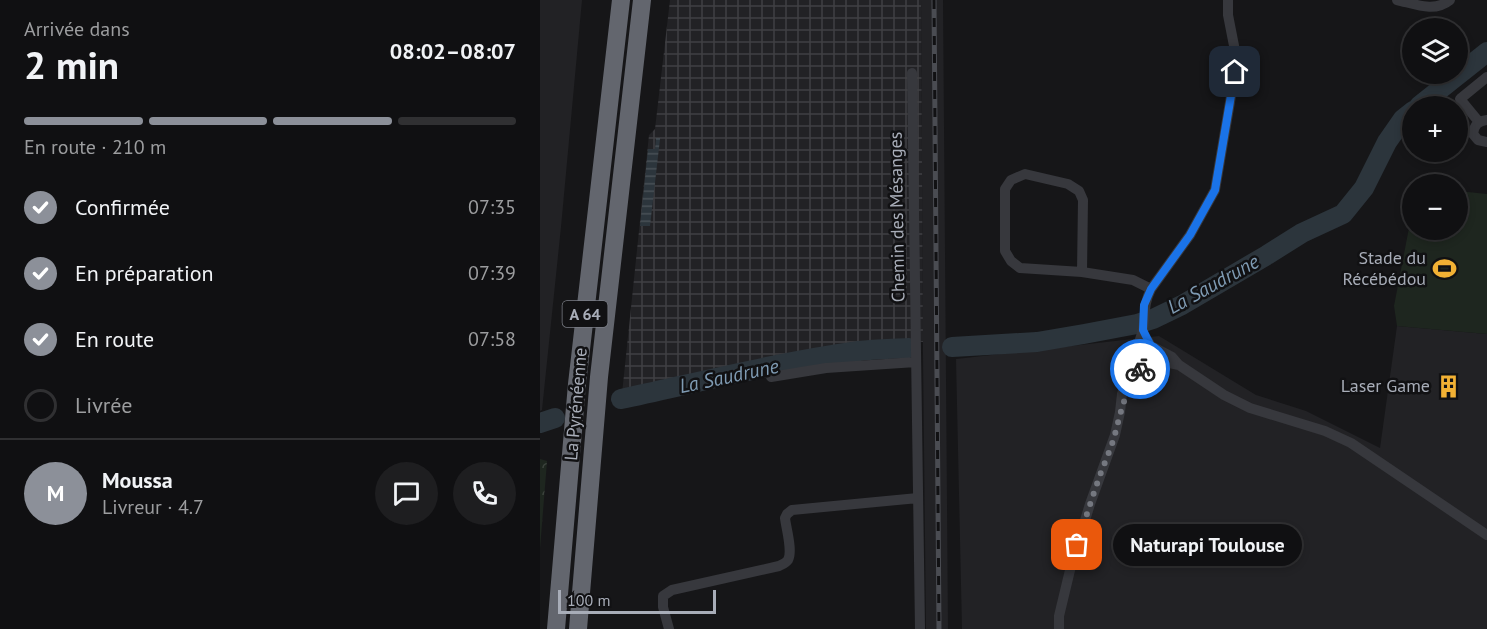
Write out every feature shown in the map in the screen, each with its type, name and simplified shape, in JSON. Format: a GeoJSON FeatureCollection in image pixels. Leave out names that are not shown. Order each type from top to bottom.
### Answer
{"type":"FeatureCollection","features":[{"type":"Feature","properties":{"kind":"highway","name":"La Pyrénéenne"},"geometry":{"type":"LineString","coordinates":[[556,629],[577,384],[621,0]]}},
{"type":"Feature","properties":{"kind":"highway","name":"La Pyrénéenne"},"geometry":{"type":"LineString","coordinates":[[578,629],[601,365],[642,0]]}},
{"type":"Feature","properties":{"kind":"street"},"geometry":{"type":"LineString","coordinates":[[1059,629],[1059,616],[1071,566],[1115,435],[1122,394],[1143,330],[1146,298],[1190,235],[1215,190],[1237,62],[1228,15],[1228,0]]}},
{"type":"Feature","properties":{"kind":"street"},"geometry":{"type":"LineString","coordinates":[[1397,0],[1427,7],[1440,7],[1450,0]]}},
{"type":"Feature","properties":{"kind":"street","name":"Chemin des Mésanges"},"geometry":{"type":"LineString","coordinates":[[912,73],[920,629]]}},
{"type":"Feature","properties":{"kind":"street"},"geometry":{"type":"LineString","coordinates":[[1487,77],[1460,99],[1483,121],[1474,127],[1473,134],[1478,140],[1487,142]]}},
{"type":"Feature","properties":{"kind":"street"},"geometry":{"type":"LineString","coordinates":[[1082,272],[1083,201],[1079,191],[1068,184],[1025,174],[1011,180],[1005,189],[1005,251],[1011,261],[1020,268],[1082,272],[1133,280],[1151,289]]}},
{"type":"Feature","properties":{"kind":"street"},"geometry":{"type":"LineString","coordinates":[[1143,330],[1151,352]]}},
{"type":"Feature","properties":{"kind":"street"},"geometry":{"type":"LineString","coordinates":[[1138,349],[1172,357],[1179,365],[1224,395],[1250,408],[1325,431],[1351,443],[1487,535]]}},
{"type":"Feature","properties":{"kind":"street"},"geometry":{"type":"LineString","coordinates":[[1120,412],[1137,372],[1151,352]]}},
{"type":"Feature","properties":{"kind":"street"},"geometry":{"type":"LineString","coordinates":[[771,377],[826,368],[916,362]]}},
{"type":"Feature","properties":{"kind":"street"},"geometry":{"type":"LineString","coordinates":[[669,629],[663,607],[663,596],[672,590],[779,566],[786,562],[790,550],[785,518],[792,510],[918,498]]}},
{"type":"Feature","properties":{"kind":"shaded area"},"geometry":{"type":"Polygon","coordinates":[[[540,0],[582,0],[561,227],[542,410],[540,411],[540,0]]]}},
{"type":"Feature","properties":{"kind":"shaded area"},"geometry":{"type":"Polygon","coordinates":[[[670,0],[921,0],[923,342],[893,340],[844,345],[749,362],[622,394],[649,135],[655,129],[670,0]]]}},
{"type":"Feature","properties":{"kind":"shaded area"},"geometry":{"type":"Polygon","coordinates":[[[921,0],[943,0],[948,629],[926,629],[921,0]]]}},
{"type":"Feature","properties":{"kind":"shaded area"},"geometry":{"type":"Polygon","coordinates":[[[656,138],[660,139],[650,226],[640,226],[648,149],[655,149],[656,138]]]}},
{"type":"Feature","properties":{"kind":"shaded area"},"geometry":{"type":"Polygon","coordinates":[[[1397,326],[1487,334],[1487,629],[962,629],[956,359],[1159,336],[1256,395],[1306,411],[1380,448],[1397,326]]]}},
{"type":"Feature","properties":{"kind":"green space","name":"Stade du Récébédou"},"geometry":{"type":"Polygon","coordinates":[[[1468,192],[1487,194],[1487,334],[1397,326],[1394,306],[1407,240],[1468,240],[1468,192]]]}},
{"type":"Feature","properties":{"kind":"green space"},"geometry":{"type":"Polygon","coordinates":[[[540,459],[547,461],[540,548],[540,459]]]}},
{"type":"Feature","properties":{"kind":"waterway","name":"La Saudrune"},"geometry":{"type":"LineString","coordinates":[[1432,96],[1487,52]]}},
{"type":"Feature","properties":{"kind":"waterway","name":"La Saudrune"},"geometry":{"type":"LineString","coordinates":[[952,347],[1037,342],[1084,334],[1137,324],[1182,305],[1302,233],[1343,214],[1364,188],[1387,142],[1402,120]]}},
{"type":"Feature","properties":{"kind":"waterway","name":"La Saudrune"},"geometry":{"type":"LineString","coordinates":[[621,399],[799,361],[859,351],[909,348]]}},
{"type":"Feature","properties":{"kind":"waterway","name":"La Saudrune"},"geometry":{"type":"LineString","coordinates":[[540,423],[555,418]]}},
{"type":"Feature","properties":{"kind":"railway"},"geometry":{"type":"LineString","coordinates":[[934,0],[939,629]]}},
{"type":"Feature","properties":{"kind":"way so far"},"geometry":{"type":"LineString","coordinates":[[1077,545],[1115,435],[1120,412],[1140,369]]}},
{"type":"Feature","properties":{"kind":"place","name":"Stade du Récébédou"},"geometry":{"type":"Point","coordinates":[1444,268]}},
{"type":"Feature","properties":{"kind":"place","name":"Laser Game"},"geometry":{"type":"Point","coordinates":[1448,386]}},
{"type":"Feature","properties":{"kind":"place","name":"Naturapi Toulouse"},"geometry":{"type":"Point","coordinates":[1077,545]}},
{"type":"Feature","properties":{"kind":"route"},"geometry":{"type":"LineString","coordinates":[[1140,369],[1151,358],[1151,346],[1143,330],[1146,298],[1190,235],[1215,190],[1235,72]]}}]}
